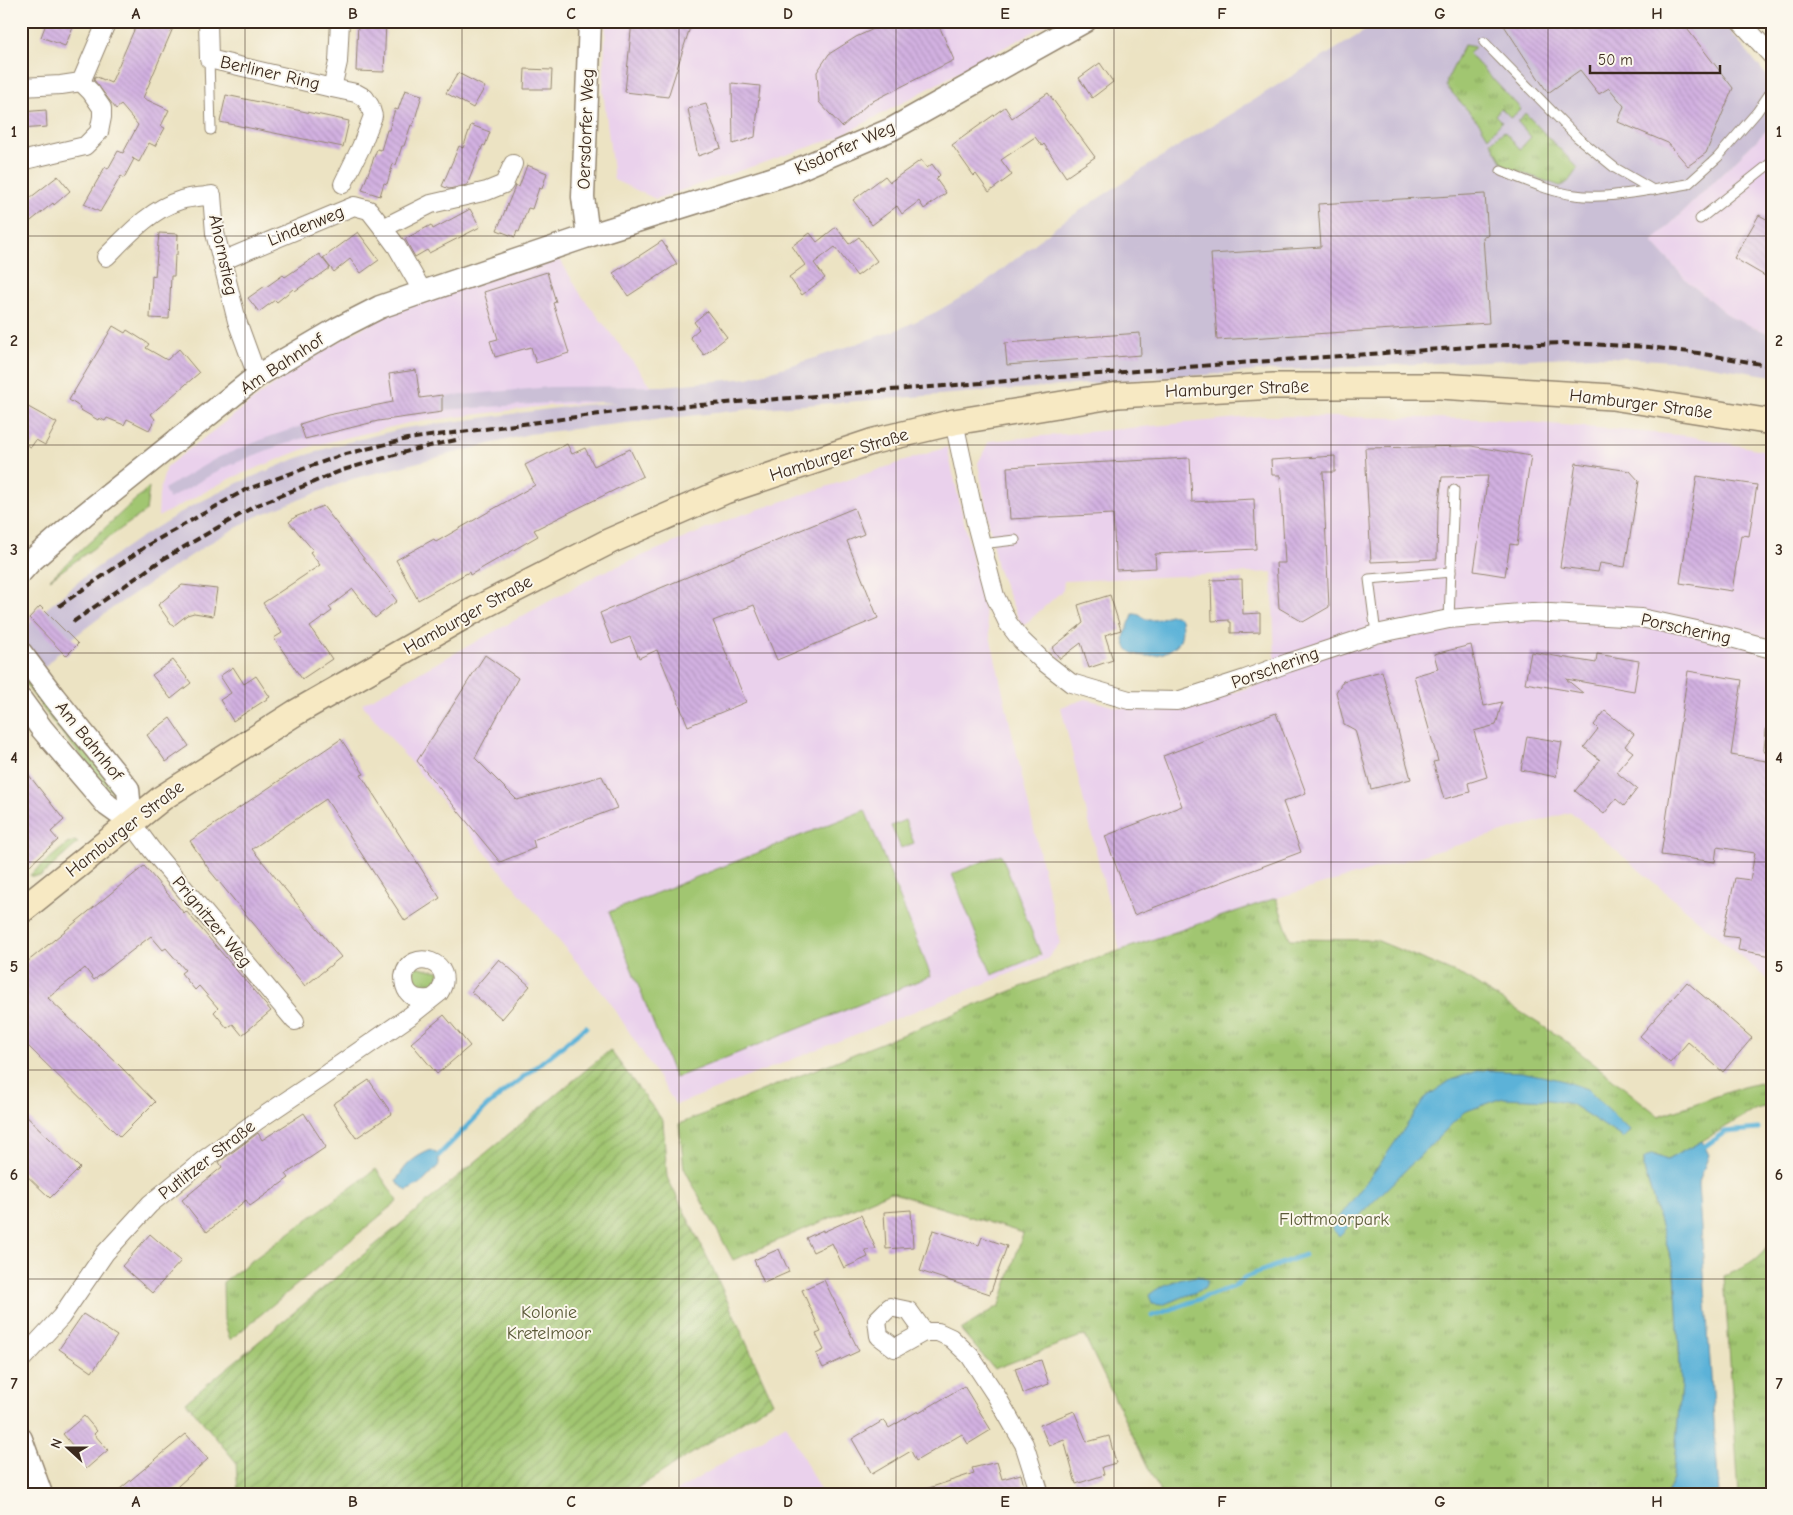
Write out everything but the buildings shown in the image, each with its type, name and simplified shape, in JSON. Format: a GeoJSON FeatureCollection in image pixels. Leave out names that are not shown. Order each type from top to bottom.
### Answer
{"type":"FeatureCollection","features":[{"type":"Feature","properties":{"kind":"main road","name":"Hamburger Straße"},"geometry":{"type":"LineString","coordinates":[[21,911],[162,798],[295,713],[475,610],[610,540],[726,491],[874,441],[954,422],[1118,395],[1283,386],[1440,386],[1612,397],[1772,422]]}},
{"type":"Feature","properties":{"kind":"street"},"geometry":{"type":"LineString","coordinates":[[81,82],[107,21]]}},
{"type":"Feature","properties":{"kind":"street","name":"Berliner Ring"},"geometry":{"type":"LineString","coordinates":[[208,21],[209,59],[332,88],[338,62],[340,21]]}},
{"type":"Feature","properties":{"kind":"street","name":"Oersdorfer Weg"},"geometry":{"type":"LineString","coordinates":[[588,236],[583,197],[590,21]]}},
{"type":"Feature","properties":{"kind":"street","name":"Kisdorfer Weg"},"geometry":{"type":"LineString","coordinates":[[588,236],[772,180],[892,129],[1085,21]]}},
{"type":"Feature","properties":{"kind":"street"},"geometry":{"type":"LineString","coordinates":[[1740,21],[1772,56]]}},
{"type":"Feature","properties":{"kind":"street"},"geometry":{"type":"LineString","coordinates":[[21,87],[81,82]]}},
{"type":"Feature","properties":{"kind":"street"},"geometry":{"type":"LineString","coordinates":[[21,162],[85,146],[99,132],[102,108],[81,82]]}},
{"type":"Feature","properties":{"kind":"street"},"geometry":{"type":"LineString","coordinates":[[332,88],[356,93],[365,98],[373,116],[361,147],[343,184]]}},
{"type":"Feature","properties":{"kind":"street"},"geometry":{"type":"LineString","coordinates":[[383,228],[431,204],[487,191],[504,184],[513,164]]}},
{"type":"Feature","properties":{"kind":"street","name":"Ahornstieg"},"geometry":{"type":"LineString","coordinates":[[106,257],[156,212],[180,200],[212,196],[215,233],[237,321],[257,376]]}},
{"type":"Feature","properties":{"kind":"street","name":"Lindenweg"},"geometry":{"type":"LineString","coordinates":[[222,261],[354,206],[369,210],[397,247],[423,292]]}},
{"type":"Feature","properties":{"kind":"street","name":"Am Bahnhof"},"geometry":{"type":"LineString","coordinates":[[21,572],[84,515],[257,376],[301,348],[380,307],[588,236]]}},
{"type":"Feature","properties":{"kind":"street","name":"Porschering"},"geometry":{"type":"LineString","coordinates":[[954,422],[981,544],[995,596],[1008,623],[1021,640],[1044,662],[1072,683],[1129,700],[1176,701],[1376,634],[1449,619],[1532,612],[1640,618],[1724,636],[1772,649]]}},
{"type":"Feature","properties":{"kind":"street","name":"Am Bahnhof"},"geometry":{"type":"LineString","coordinates":[[21,653],[128,789],[131,822]]}},
{"type":"Feature","properties":{"kind":"street","name":"Am Bahnhof"},"geometry":{"type":"LineString","coordinates":[[21,700],[42,729],[107,805],[131,822]]}},
{"type":"Feature","properties":{"kind":"street","name":"Prignitzer Weg"},"geometry":{"type":"LineString","coordinates":[[131,822],[151,849],[295,1021]]}},
{"type":"Feature","properties":{"kind":"street","name":"Putlitzer Straße"},"geometry":{"type":"LineString","coordinates":[[21,1360],[61,1317],[105,1254],[150,1204],[205,1159],[258,1120],[395,1026],[429,999]]}},
{"type":"Feature","properties":{"kind":"street"},"geometry":{"type":"LineString","coordinates":[[924,1332],[938,1332],[951,1338],[970,1356],[997,1397],[1024,1444],[1040,1494]]}},
{"type":"Feature","properties":{"kind":"street"},"geometry":{"type":"LineString","coordinates":[[21,1439],[41,1494]]}},
{"type":"Feature","properties":{"kind":"lane"},"geometry":{"type":"LineString","coordinates":[[1484,42],[1577,137],[1615,168],[1653,190]]}},
{"type":"Feature","properties":{"kind":"lane"},"geometry":{"type":"LineString","coordinates":[[209,59],[211,130]]}},
{"type":"Feature","properties":{"kind":"lane"},"geometry":{"type":"LineString","coordinates":[[1502,171],[1538,185],[1576,196],[1612,195],[1688,184],[1718,157],[1757,112],[1772,90]]}},
{"type":"Feature","properties":{"kind":"lane"},"geometry":{"type":"LineString","coordinates":[[1700,219],[1772,162]]}},
{"type":"Feature","properties":{"kind":"lane"},"geometry":{"type":"LineString","coordinates":[[1449,619],[1454,490]]}},
{"type":"Feature","properties":{"kind":"lane"},"geometry":{"type":"LineString","coordinates":[[981,544],[1015,540]]}},
{"type":"Feature","properties":{"kind":"lane"},"geometry":{"type":"LineString","coordinates":[[1376,634],[1369,580],[1451,572]]}},
{"type":"Feature","properties":{"kind":"lane"},"geometry":{"type":"LineString","coordinates":[[1769,749],[1772,722]]}},
{"type":"Feature","properties":{"kind":"shaded area"},"geometry":{"type":"Polygon","coordinates":[[[606,21],[1053,21],[839,137],[656,199],[614,180],[603,90],[606,21]]]}},
{"type":"Feature","properties":{"kind":"shaded area"},"geometry":{"type":"Polygon","coordinates":[[[1381,21],[1722,21],[1772,82],[1772,125],[1652,242],[1688,282],[1730,317],[1772,335],[1772,376],[1688,362],[1595,356],[1258,371],[750,409],[529,434],[352,479],[255,517],[210,543],[114,607],[74,637],[21,691],[21,630],[89,573],[138,539],[188,508],[238,483],[295,459],[337,445],[405,428],[581,405],[618,403],[579,401],[443,410],[380,419],[331,429],[270,449],[223,468],[169,499],[164,489],[217,458],[266,438],[327,417],[442,397],[549,387],[664,386],[748,378],[812,359],[899,329],[936,312],[984,284],[1061,223],[1169,152],[1381,21]]]}},
{"type":"Feature","properties":{"kind":"shaded area"},"geometry":{"type":"Polygon","coordinates":[[[1772,125],[1772,335],[1730,317],[1688,282],[1652,242],[1772,125]]]}},
{"type":"Feature","properties":{"kind":"shaded area"},"geometry":{"type":"Polygon","coordinates":[[[555,251],[581,295],[650,384],[658,398],[545,406],[408,423],[312,446],[229,479],[158,517],[159,494],[166,467],[269,388],[329,347],[384,316],[555,251]]]}},
{"type":"Feature","properties":{"kind":"shaded area"},"geometry":{"type":"Polygon","coordinates":[[[1262,416],[1493,419],[1689,436],[1772,452],[1772,983],[1571,812],[1276,898],[1120,950],[1061,707],[1086,699],[1120,708],[1182,709],[1281,677],[1275,661],[1272,572],[1064,581],[1063,590],[1022,627],[997,568],[978,463],[989,441],[1262,416]]]}},
{"type":"Feature","properties":{"kind":"shaded area"},"geometry":{"type":"Polygon","coordinates":[[[947,447],[1060,943],[1047,959],[676,1105],[610,1002],[362,704],[599,574],[735,517],[947,447]]]}},
{"type":"Feature","properties":{"kind":"shaded area"},"geometry":{"type":"Polygon","coordinates":[[[786,1424],[822,1494],[672,1494],[786,1424]]]}},
{"type":"Feature","properties":{"kind":"green space"},"geometry":{"type":"Polygon","coordinates":[[[1464,45],[1475,47],[1469,54],[1521,109],[1511,118],[1501,108],[1495,115],[1502,122],[1488,137],[1480,124],[1446,86],[1464,45]]]}},
{"type":"Feature","properties":{"kind":"green space"},"geometry":{"type":"Polygon","coordinates":[[[1525,113],[1578,168],[1568,182],[1560,186],[1505,167],[1491,142],[1504,131],[1520,149],[1531,137],[1518,122],[1525,113]]]}},
{"type":"Feature","properties":{"kind":"green space"},"geometry":{"type":"Polygon","coordinates":[[[149,487],[146,511],[50,579],[149,487]]]}},
{"type":"Feature","properties":{"kind":"green space"},"geometry":{"type":"Polygon","coordinates":[[[21,668],[120,789],[113,794],[55,725],[27,686],[21,681],[21,668]]]}},
{"type":"Feature","properties":{"kind":"green space"},"geometry":{"type":"Polygon","coordinates":[[[865,810],[931,976],[675,1078],[609,912],[865,810]]]}},
{"type":"Feature","properties":{"kind":"green space"},"geometry":{"type":"Polygon","coordinates":[[[905,820],[914,843],[901,848],[891,826],[905,820]]]}},
{"type":"Feature","properties":{"kind":"green space"},"geometry":{"type":"Polygon","coordinates":[[[75,841],[78,843],[41,876],[30,875],[67,844],[75,841]]]}},
{"type":"Feature","properties":{"kind":"green space"},"geometry":{"type":"Polygon","coordinates":[[[1001,854],[1041,955],[992,975],[952,874],[1001,854]]]}},
{"type":"Feature","properties":{"kind":"green space","name":"Flottmoorpark"},"geometry":{"type":"Polygon","coordinates":[[[1276,898],[1290,939],[1376,940],[1465,977],[1563,1039],[1659,1116],[1743,1087],[1772,1080],[1772,1105],[1756,1109],[1667,1160],[1652,1154],[1644,1159],[1644,1169],[1675,1272],[1681,1385],[1673,1478],[1666,1494],[1159,1494],[1159,1490],[1084,1335],[994,1369],[961,1330],[1000,1305],[1023,1233],[890,1192],[733,1260],[684,1168],[679,1124],[1071,967],[1276,898]]]}},
{"type":"Feature","properties":{"kind":"green space"},"geometry":{"type":"Polygon","coordinates":[[[410,965],[442,972],[423,1000],[405,975],[410,965]]]}},
{"type":"Feature","properties":{"kind":"green space","name":"Kolonie Kretelmoor"},"geometry":{"type":"Polygon","coordinates":[[[610,1050],[663,1121],[667,1177],[713,1269],[773,1402],[628,1494],[238,1494],[236,1462],[186,1402],[610,1050]]]}},
{"type":"Feature","properties":{"kind":"green space"},"geometry":{"type":"Polygon","coordinates":[[[376,1169],[398,1201],[230,1340],[224,1320],[223,1282],[376,1169]]]}},
{"type":"Feature","properties":{"kind":"green space"},"geometry":{"type":"Polygon","coordinates":[[[1772,1241],[1772,1494],[1739,1494],[1724,1276],[1751,1263],[1762,1254],[1772,1241]]]}},
{"type":"Feature","properties":{"kind":"water"},"geometry":{"type":"Polygon","coordinates":[[[1133,614],[1149,620],[1156,620],[1171,615],[1177,616],[1181,619],[1182,628],[1179,642],[1166,652],[1158,655],[1148,656],[1132,653],[1127,648],[1124,640],[1133,614]]]}},
{"type":"Feature","properties":{"kind":"water"},"geometry":{"type":"Polygon","coordinates":[[[1479,1070],[1522,1072],[1561,1080],[1587,1089],[1630,1131],[1623,1138],[1571,1104],[1549,1100],[1503,1098],[1464,1112],[1339,1236],[1331,1228],[1380,1164],[1426,1097],[1451,1080],[1479,1070]]]}},
{"type":"Feature","properties":{"kind":"water"},"geometry":{"type":"Polygon","coordinates":[[[1702,1141],[1709,1155],[1698,1184],[1719,1494],[1666,1494],[1673,1478],[1681,1385],[1675,1272],[1644,1169],[1644,1159],[1652,1154],[1667,1160],[1702,1141]]]}},
{"type":"Feature","properties":{"kind":"water"},"geometry":{"type":"Polygon","coordinates":[[[431,1150],[439,1155],[439,1165],[424,1181],[407,1191],[396,1182],[399,1176],[410,1162],[431,1150]]]}},
{"type":"Feature","properties":{"kind":"water"},"geometry":{"type":"Polygon","coordinates":[[[1198,1276],[1208,1280],[1204,1289],[1162,1305],[1152,1304],[1149,1295],[1160,1287],[1178,1280],[1198,1276]]]}},
{"type":"Feature","properties":{"kind":"waterway"},"geometry":{"type":"LineString","coordinates":[[439,1155],[487,1106],[586,1027]]}},
{"type":"Feature","properties":{"kind":"waterway"},"geometry":{"type":"LineString","coordinates":[[1701,1149],[1725,1132],[1758,1129]]}},
{"type":"Feature","properties":{"kind":"waterway"},"geometry":{"type":"LineString","coordinates":[[1152,1316],[1233,1287],[1246,1277],[1304,1255]]}},
{"type":"Feature","properties":{"kind":"railway"},"geometry":{"type":"LineString","coordinates":[[59,606],[148,545],[245,490],[342,455],[407,439],[623,411],[1484,346],[1565,343],[1649,347],[1698,353],[1772,366]]}},
{"type":"Feature","properties":{"kind":"railway"},"geometry":{"type":"LineString","coordinates":[[73,622],[160,561],[255,506],[343,470],[412,450],[460,439]]}}]}
